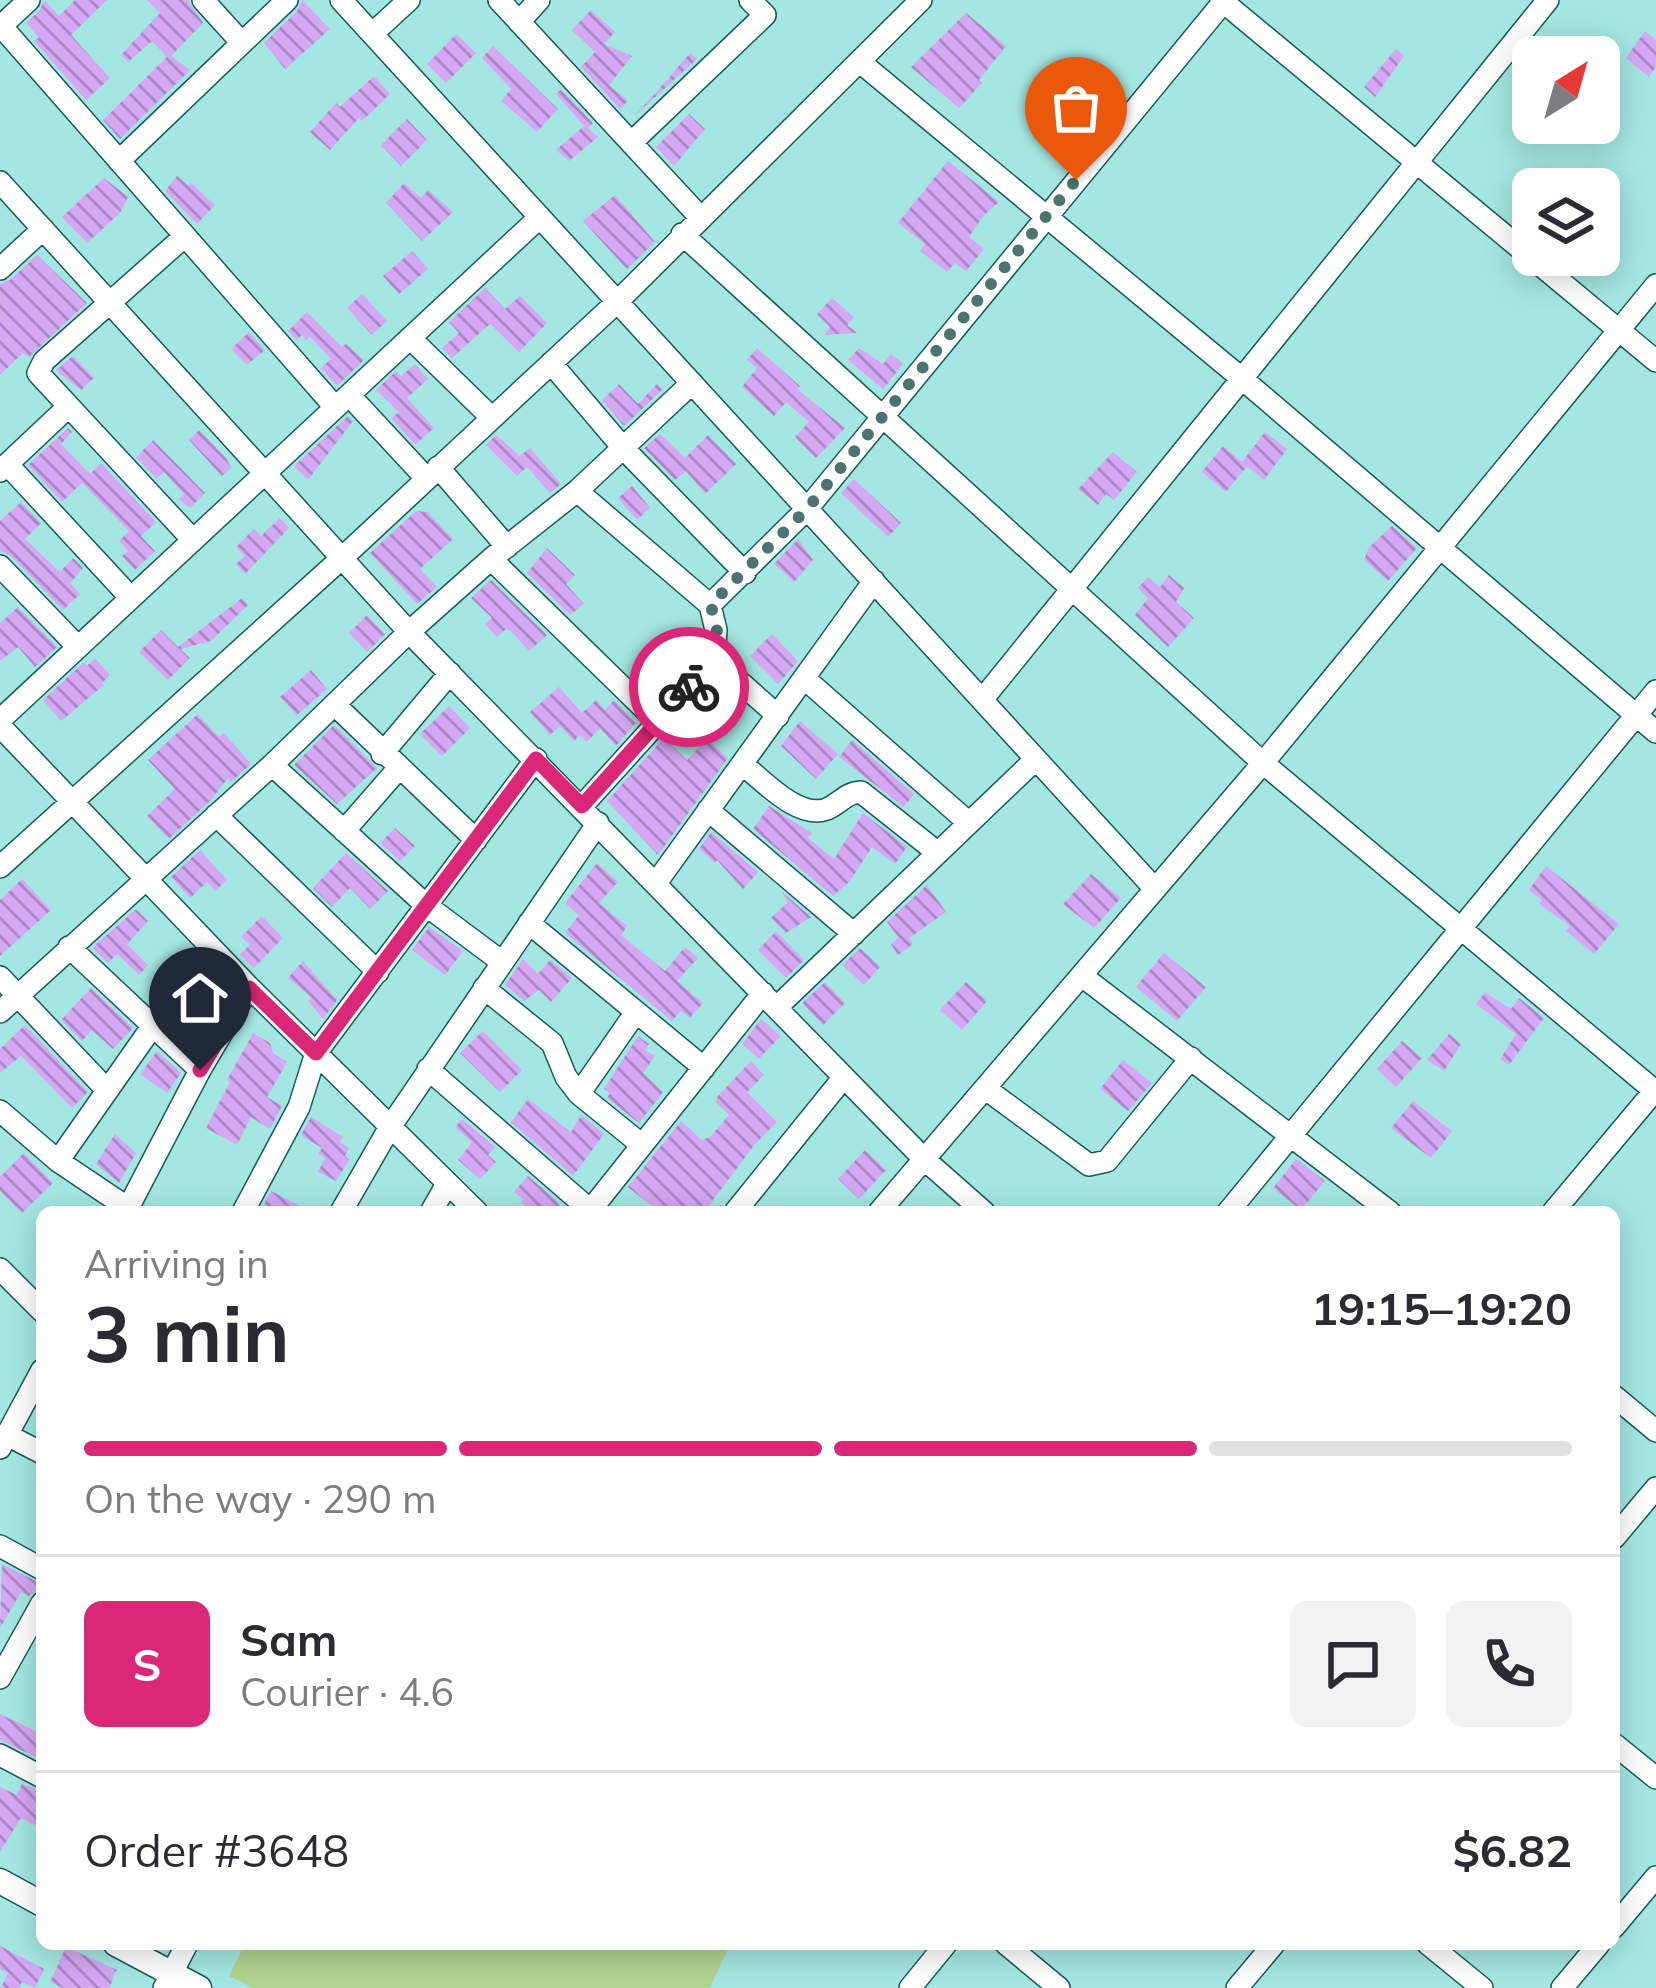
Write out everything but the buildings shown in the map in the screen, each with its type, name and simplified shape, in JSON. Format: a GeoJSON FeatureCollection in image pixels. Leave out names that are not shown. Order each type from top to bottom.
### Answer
{"type":"FeatureCollection","features":[{"type":"Feature","properties":{"kind":"main road"},"geometry":{"type":"LineString","coordinates":[[0,1881],[36,1901]]}},
{"type":"Feature","properties":{"kind":"main road"},"geometry":{"type":"LineString","coordinates":[[124,1950],[168,1981],[199,1988]]}},
{"type":"Feature","properties":{"kind":"street"},"geometry":{"type":"LineString","coordinates":[[29,0],[1,26],[185,236],[342,401],[432,473],[499,553],[658,722]]}},
{"type":"Feature","properties":{"kind":"street"},"geometry":{"type":"LineString","coordinates":[[203,0],[242,43]]}},
{"type":"Feature","properties":{"kind":"street"},"geometry":{"type":"LineString","coordinates":[[119,160],[287,0]]}},
{"type":"Feature","properties":{"kind":"street"},"geometry":{"type":"LineString","coordinates":[[341,0],[1155,889]]}},
{"type":"Feature","properties":{"kind":"street"},"geometry":{"type":"LineString","coordinates":[[372,34],[409,0]]}},
{"type":"Feature","properties":{"kind":"street"},"geometry":{"type":"LineString","coordinates":[[499,0],[699,216]]}},
{"type":"Feature","properties":{"kind":"street"},"geometry":{"type":"LineString","coordinates":[[519,22],[539,0]]}},
{"type":"Feature","properties":{"kind":"street"},"geometry":{"type":"LineString","coordinates":[[888,0],[904,17]]}},
{"type":"Feature","properties":{"kind":"street"},"geometry":{"type":"LineString","coordinates":[[0,867],[343,558],[617,302],[921,0]]}},
{"type":"Feature","properties":{"kind":"street"},"geometry":{"type":"LineString","coordinates":[[982,700],[1548,0]]}},
{"type":"Feature","properties":{"kind":"street"},"geometry":{"type":"LineString","coordinates":[[710,605],[807,509],[1223,1],[1656,361]]}},
{"type":"Feature","properties":{"kind":"street"},"geometry":{"type":"LineString","coordinates":[[631,143],[765,5]]}},
{"type":"Feature","properties":{"kind":"street"},"geometry":{"type":"LineString","coordinates":[[860,62],[1240,376],[1656,732]]}},
{"type":"Feature","properties":{"kind":"street"},"geometry":{"type":"LineString","coordinates":[[2,188],[409,632],[924,1159],[977,1206]]}},
{"type":"Feature","properties":{"kind":"street"},"geometry":{"type":"LineString","coordinates":[[470,1206],[249,988],[69,802],[0,723],[540,217]]}},
{"type":"Feature","properties":{"kind":"street"},"geometry":{"type":"LineString","coordinates":[[0,269],[43,229]]}},
{"type":"Feature","properties":{"kind":"street"},"geometry":{"type":"LineString","coordinates":[[682,234],[1263,763],[1656,1090],[1558,1206]]}},
{"type":"Feature","properties":{"kind":"street"},"geometry":{"type":"LineString","coordinates":[[185,236],[38,368],[42,379],[193,540]]}},
{"type":"Feature","properties":{"kind":"street"},"geometry":{"type":"LineString","coordinates":[[884,1206],[1263,763],[1656,285]]}},
{"type":"Feature","properties":{"kind":"street"},"geometry":{"type":"LineString","coordinates":[[410,338],[492,418]]}},
{"type":"Feature","properties":{"kind":"street"},"geometry":{"type":"LineString","coordinates":[[551,363],[624,449],[745,573]]}},
{"type":"Feature","properties":{"kind":"street"},"geometry":{"type":"LineString","coordinates":[[0,1012],[272,765],[409,632],[577,491],[692,383]]}},
{"type":"Feature","properties":{"kind":"street"},"geometry":{"type":"LineString","coordinates":[[68,407],[4,467],[131,598]]}},
{"type":"Feature","properties":{"kind":"street"},"geometry":{"type":"LineString","coordinates":[[344,1206],[390,1127],[529,923],[590,814],[658,722],[714,659],[717,645],[710,605],[577,491]]}},
{"type":"Feature","properties":{"kind":"street"},"geometry":{"type":"LineString","coordinates":[[0,566],[78,647]]}},
{"type":"Feature","properties":{"kind":"street"},"geometry":{"type":"LineString","coordinates":[[656,883],[874,580]]}},
{"type":"Feature","properties":{"kind":"street"},"geometry":{"type":"LineString","coordinates":[[714,659],[778,716]]}},
{"type":"Feature","properties":{"kind":"street"},"geometry":{"type":"LineString","coordinates":[[344,831],[450,673]]}},
{"type":"Feature","properties":{"kind":"street"},"geometry":{"type":"LineString","coordinates":[[804,678],[969,824]]}},
{"type":"Feature","properties":{"kind":"street"},"geometry":{"type":"LineString","coordinates":[[1233,1206],[1656,692]]}},
{"type":"Feature","properties":{"kind":"street"},"geometry":{"type":"LineString","coordinates":[[335,705],[476,840]]}},
{"type":"Feature","properties":{"kind":"street"},"geometry":{"type":"LineString","coordinates":[[246,1206],[299,1107],[316,1053],[536,759]]}},
{"type":"Feature","properties":{"kind":"street"},"geometry":{"type":"LineString","coordinates":[[594,1206],[704,1068],[770,1000],[854,934],[1036,759]]}},
{"type":"Feature","properties":{"kind":"street"},"geometry":{"type":"LineString","coordinates":[[742,764],[798,807],[813,812],[832,806],[850,792],[861,792],[938,853]]}},
{"type":"Feature","properties":{"kind":"street"},"geometry":{"type":"LineString","coordinates":[[272,765],[427,906],[502,962]]}},
{"type":"Feature","properties":{"kind":"street"},"geometry":{"type":"LineString","coordinates":[[708,811],[854,934]]}},
{"type":"Feature","properties":{"kind":"street"},"geometry":{"type":"LineString","coordinates":[[216,815],[378,972]]}},
{"type":"Feature","properties":{"kind":"street"},"geometry":{"type":"LineString","coordinates":[[529,923],[704,1068]]}},
{"type":"Feature","properties":{"kind":"street"},"geometry":{"type":"LineString","coordinates":[[69,947],[200,1070]]}},
{"type":"Feature","properties":{"kind":"street"},"geometry":{"type":"LineString","coordinates":[[1082,976],[1382,1206]]}},
{"type":"Feature","properties":{"kind":"street"},"geometry":{"type":"LineString","coordinates":[[0,977],[106,1089]]}},
{"type":"Feature","properties":{"kind":"street"},"geometry":{"type":"LineString","coordinates":[[129,1206],[249,988]]}},
{"type":"Feature","properties":{"kind":"street"},"geometry":{"type":"LineString","coordinates":[[484,988],[551,1043],[579,1094],[642,1145]]}},
{"type":"Feature","properties":{"kind":"street"},"geometry":{"type":"LineString","coordinates":[[579,1094],[636,1012]]}},
{"type":"Feature","properties":{"kind":"street"},"geometry":{"type":"LineString","coordinates":[[58,1161],[154,1024]]}},
{"type":"Feature","properties":{"kind":"street"},"geometry":{"type":"LineString","coordinates":[[986,1089],[1089,1165],[1098,1166],[1191,1058]]}},
{"type":"Feature","properties":{"kind":"street"},"geometry":{"type":"LineString","coordinates":[[428,1069],[584,1206]]}},
{"type":"Feature","properties":{"kind":"street"},"geometry":{"type":"LineString","coordinates":[[740,1206],[844,1077]]}},
{"type":"Feature","properties":{"kind":"street"},"geometry":{"type":"LineString","coordinates":[[0,1111],[58,1161],[121,1206]]}},
{"type":"Feature","properties":{"kind":"street"},"geometry":{"type":"LineString","coordinates":[[434,1206],[447,1184]]}},
{"type":"Feature","properties":{"kind":"street"},"geometry":{"type":"LineString","coordinates":[[0,1269],[36,1305]]}},
{"type":"Feature","properties":{"kind":"street"},"geometry":{"type":"LineString","coordinates":[[36,1381],[3,1442],[36,1452]]}},
{"type":"Feature","properties":{"kind":"street"},"geometry":{"type":"LineString","coordinates":[[1620,1401],[1656,1431]]}},
{"type":"Feature","properties":{"kind":"street"},"geometry":{"type":"LineString","coordinates":[[1620,1531],[1656,1488]]}},
{"type":"Feature","properties":{"kind":"street"},"geometry":{"type":"LineString","coordinates":[[0,1546],[36,1566]]}},
{"type":"Feature","properties":{"kind":"street"},"geometry":{"type":"LineString","coordinates":[[0,1678],[36,1614]]}},
{"type":"Feature","properties":{"kind":"street"},"geometry":{"type":"LineString","coordinates":[[1620,1749],[1656,1778]]}},
{"type":"Feature","properties":{"kind":"street"},"geometry":{"type":"LineString","coordinates":[[0,1755],[36,1774]]}},
{"type":"Feature","properties":{"kind":"street"},"geometry":{"type":"LineString","coordinates":[[1620,1920],[1656,1877]]}},
{"type":"Feature","properties":{"kind":"street"},"geometry":{"type":"LineString","coordinates":[[168,1981],[184,1950]]}},
{"type":"Feature","properties":{"kind":"street"},"geometry":{"type":"LineString","coordinates":[[910,1988],[941,1950]]}},
{"type":"Feature","properties":{"kind":"street"},"geometry":{"type":"LineString","coordinates":[[1013,1950],[1059,1988]]}},
{"type":"Feature","properties":{"kind":"street"},"geometry":{"type":"LineString","coordinates":[[1237,1988],[1269,1950]]}},
{"type":"Feature","properties":{"kind":"street"},"geometry":{"type":"LineString","coordinates":[[1435,1950],[1482,1988]]}},
{"type":"Feature","properties":{"kind":"street"},"geometry":{"type":"LineString","coordinates":[[1562,1988],[1595,1950]]}},
{"type":"Feature","properties":{"kind":"green space"},"geometry":{"type":"Polygon","coordinates":[[[242,1950],[727,1950],[710,1988],[253,1988],[229,1976],[242,1950]]]}},
{"type":"Feature","properties":{"kind":"way so far"},"geometry":{"type":"LineString","coordinates":[[689,687],[714,659],[717,645],[710,605],[807,509],[1076,180]]}},
{"type":"Feature","properties":{"kind":"route"},"geometry":{"type":"LineString","coordinates":[[200,1070],[249,988],[316,1053],[536,759],[582,806],[689,687]]}}]}
